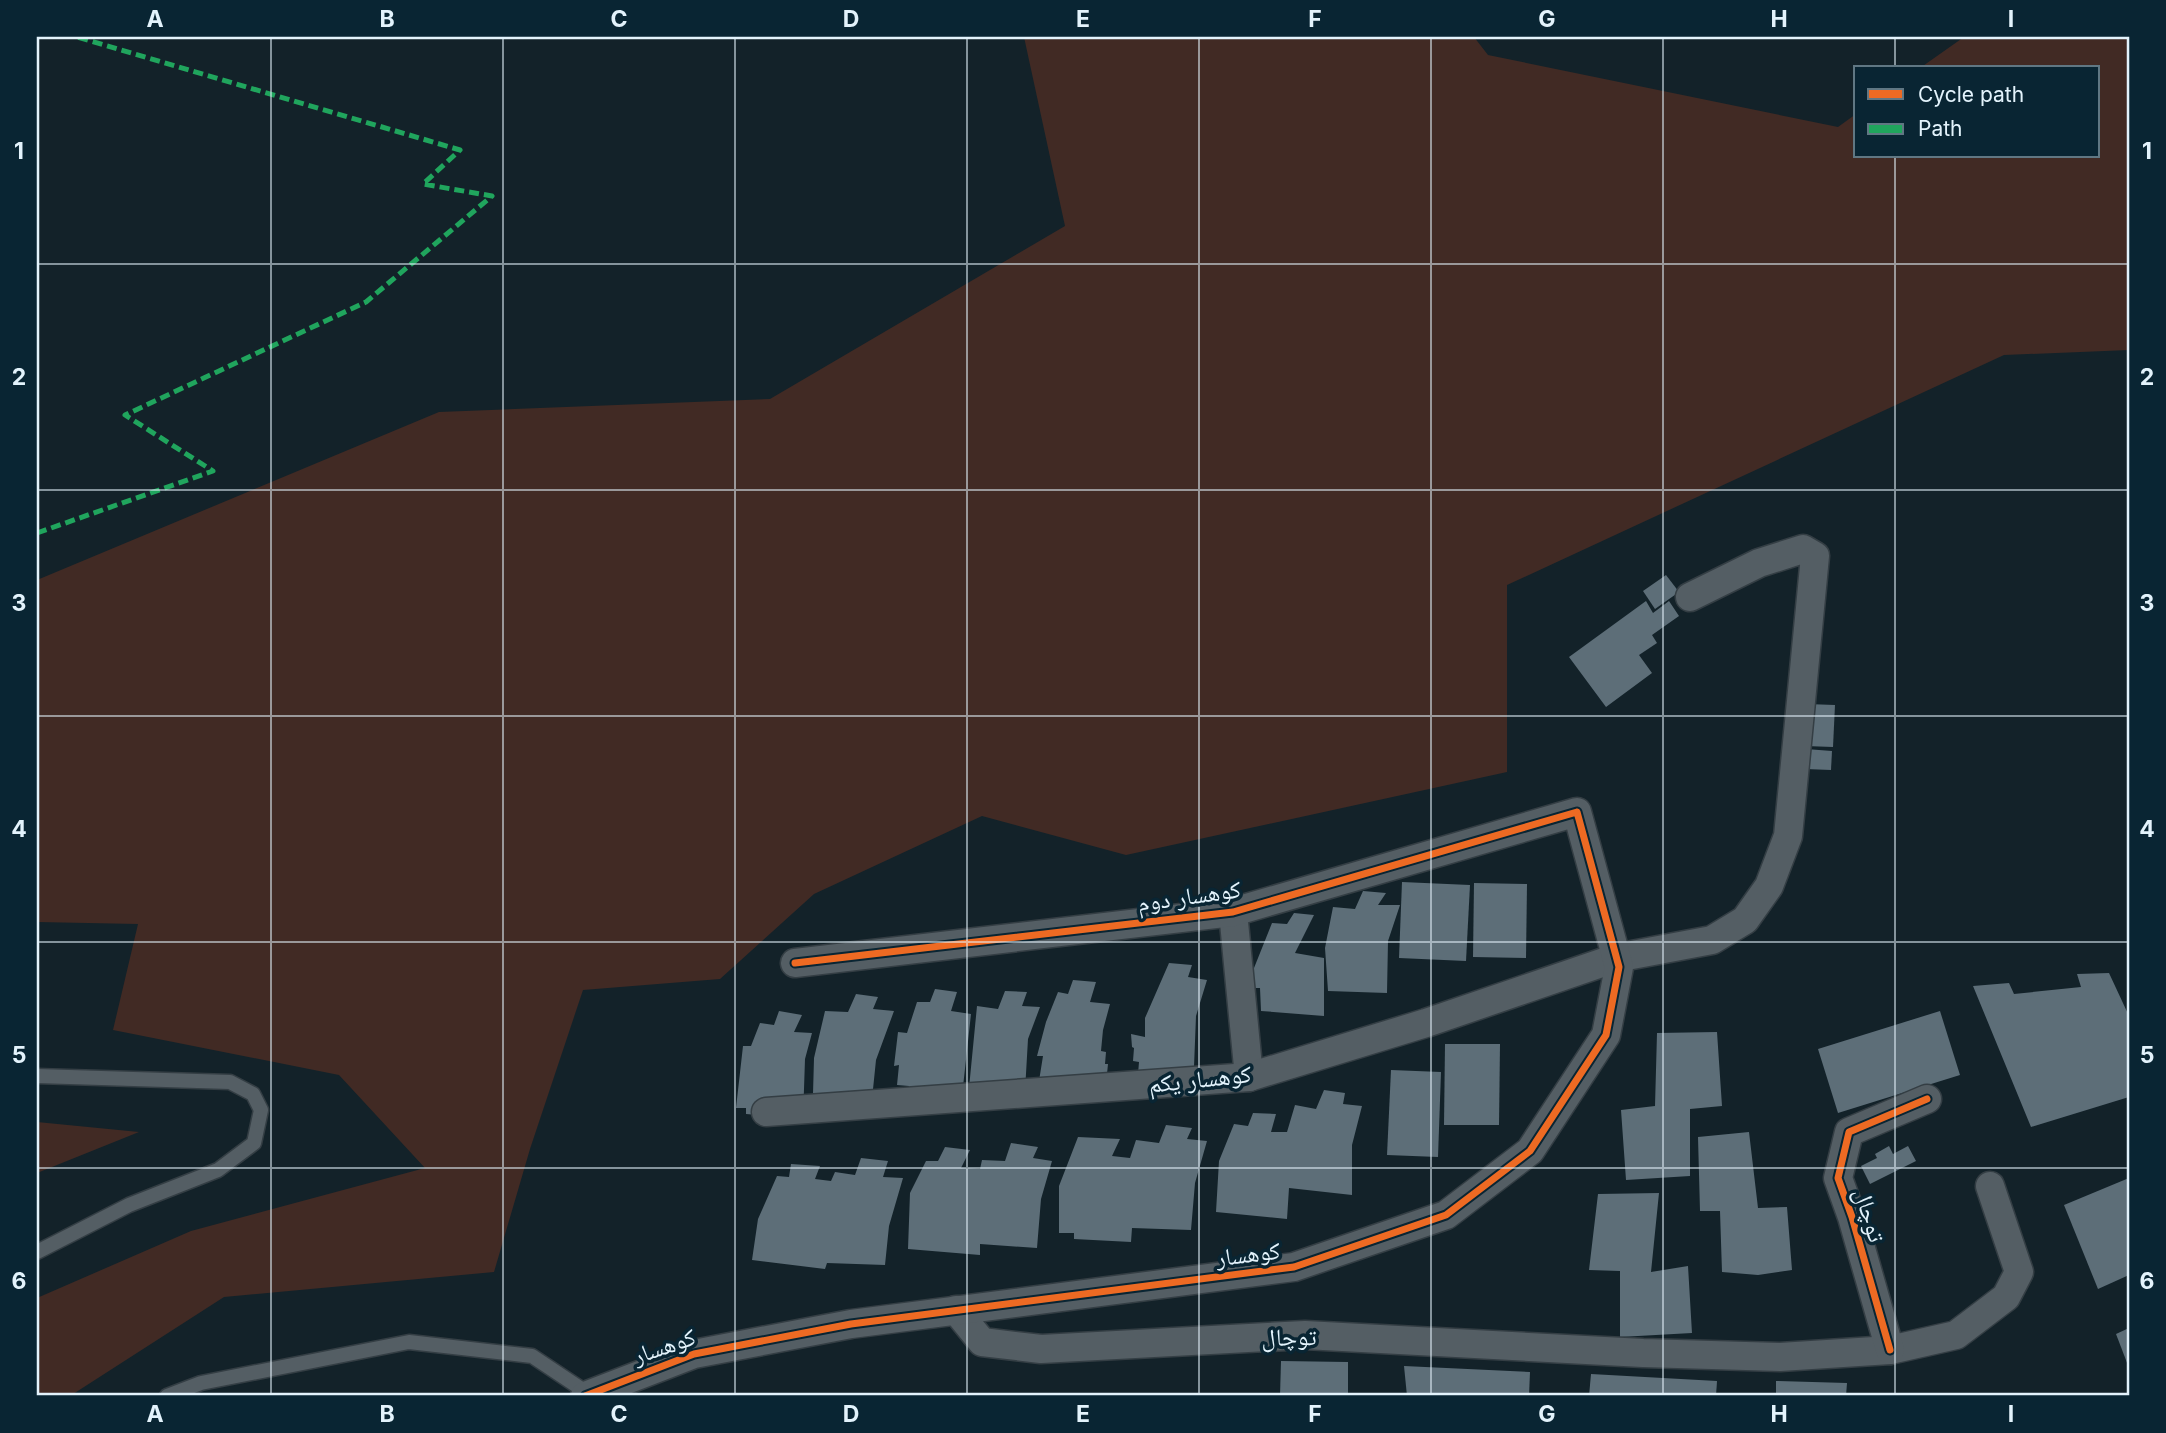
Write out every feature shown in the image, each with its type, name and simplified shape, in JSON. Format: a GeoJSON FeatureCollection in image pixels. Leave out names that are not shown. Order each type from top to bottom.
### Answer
{"type":"FeatureCollection","features":[{"type":"Feature","properties":{"kind":"street","name":"کوهسار یکم"},"geometry":{"type":"LineString","coordinates":[[766,1112],[1249,1077],[1426,1023],[1616,958],[1712,940],[1745,919],[1769,886],[1788,836],[1815,556],[1803,549],[1759,563],[1690,597]]}},
{"type":"Feature","properties":{"kind":"street","name":"کوهسار"},"geometry":{"type":"LineString","coordinates":[[587,1395],[694,1354],[851,1324],[1294,1268],[1446,1215],[1530,1151],[1606,1035],[1619,967],[1577,812]]}},
{"type":"Feature","properties":{"kind":"street","name":"کوهسار دوم"},"geometry":{"type":"LineString","coordinates":[[795,963],[1233,912],[1577,812]]}},
{"type":"Feature","properties":{"kind":"street"},"geometry":{"type":"LineString","coordinates":[[1233,912],[1249,1077]]}},
{"type":"Feature","properties":{"kind":"street","name":"توچال"},"geometry":{"type":"LineString","coordinates":[[1890,1349],[1838,1178],[1849,1132],[1927,1099]]}},
{"type":"Feature","properties":{"kind":"street","name":"توچال"},"geometry":{"type":"LineString","coordinates":[[956,1310],[982,1342],[1041,1349],[1305,1335],[1643,1353],[1780,1357],[1890,1349],[1956,1335],[2006,1297],[2019,1272],[1990,1186]]}},
{"type":"Feature","properties":{"kind":"lane"},"geometry":{"type":"LineString","coordinates":[[37,1076],[230,1082],[253,1094],[261,1110],[254,1143],[218,1170],[129,1205],[37,1252]]}},
{"type":"Feature","properties":{"kind":"lane"},"geometry":{"type":"LineString","coordinates":[[167,1396],[201,1383],[409,1342],[531,1356],[587,1395]]}},
{"type":"Feature","properties":{"kind":"shaded area"},"geometry":{"type":"Polygon","coordinates":[[[1024,37],[1474,37],[1488,55],[1838,127],[1854,115],[1854,158],[2100,158],[2100,66],[1923,66],[1964,37],[2129,37],[2129,350],[2004,355],[1507,585],[1507,772],[1126,855],[982,816],[814,894],[720,979],[583,990],[530,1149],[494,1272],[224,1297],[70,1396],[37,1396],[37,1298],[191,1231],[425,1168],[339,1075],[113,1030],[138,924],[37,922],[37,580],[439,412],[770,399],[1065,226],[1024,37]]]}},
{"type":"Feature","properties":{"kind":"shaded area"},"geometry":{"type":"Polygon","coordinates":[[[37,1122],[139,1132],[37,1173],[37,1122]]]}},
{"type":"Feature","properties":{"kind":"building"},"geometry":{"type":"Polygon","coordinates":[[[1666,575],[1679,592],[1655,609],[1643,591],[1666,575]]]}},
{"type":"Feature","properties":{"kind":"building"},"geometry":{"type":"Polygon","coordinates":[[[1646,601],[1653,613],[1669,601],[1679,616],[1652,635],[1657,643],[1639,655],[1652,673],[1606,707],[1569,657],[1646,601]]]}},
{"type":"Feature","properties":{"kind":"building"},"geometry":{"type":"Polygon","coordinates":[[[1807,704],[1835,705],[1833,747],[1805,746],[1807,704]]]}},
{"type":"Feature","properties":{"kind":"building"},"geometry":{"type":"Polygon","coordinates":[[[1806,749],[1832,751],[1831,770],[1805,769],[1806,749]]]}},
{"type":"Feature","properties":{"kind":"building"},"geometry":{"type":"Polygon","coordinates":[[[1402,882],[1470,885],[1466,961],[1399,958],[1402,882]]]}},
{"type":"Feature","properties":{"kind":"building"},"geometry":{"type":"Polygon","coordinates":[[[1474,883],[1527,884],[1526,958],[1473,957],[1474,883]]]}},
{"type":"Feature","properties":{"kind":"building"},"geometry":{"type":"Polygon","coordinates":[[[1363,891],[1386,893],[1378,905],[1400,905],[1388,941],[1387,993],[1328,991],[1325,948],[1333,907],[1355,909],[1363,891]]]}},
{"type":"Feature","properties":{"kind":"building"},"geometry":{"type":"Polygon","coordinates":[[[1294,913],[1314,915],[1295,953],[1324,958],[1324,1016],[1261,1011],[1260,988],[1252,988],[1254,968],[1272,923],[1287,924],[1294,913]]]}},
{"type":"Feature","properties":{"kind":"building"},"geometry":{"type":"Polygon","coordinates":[[[1169,963],[1192,965],[1188,977],[1207,980],[1196,1016],[1194,1067],[1138,1074],[1139,1062],[1133,1061],[1131,1034],[1145,1037],[1145,1018],[1169,963]]]}},
{"type":"Feature","properties":{"kind":"building"},"geometry":{"type":"Polygon","coordinates":[[[2109,973],[2129,1016],[2129,1097],[2031,1127],[1973,986],[2009,983],[2014,994],[2081,987],[2077,974],[2109,973]]]}},
{"type":"Feature","properties":{"kind":"building"},"geometry":{"type":"Polygon","coordinates":[[[1073,980],[1096,982],[1090,1002],[1110,1004],[1101,1051],[1106,1052],[1105,1064],[1108,1064],[1106,1084],[1039,1081],[1043,1056],[1037,1056],[1046,1022],[1058,992],[1068,994],[1073,980]]]}},
{"type":"Feature","properties":{"kind":"building"},"geometry":{"type":"Polygon","coordinates":[[[935,989],[957,992],[951,1011],[971,1014],[962,1096],[908,1094],[909,1086],[897,1085],[899,1065],[894,1066],[898,1032],[907,1033],[917,1002],[930,1002],[935,989]]]}},
{"type":"Feature","properties":{"kind":"building"},"geometry":{"type":"Polygon","coordinates":[[[1005,991],[1027,992],[1022,1006],[1040,1007],[1028,1039],[1025,1091],[969,1088],[977,1006],[998,1009],[1005,991]]]}},
{"type":"Feature","properties":{"kind":"building"},"geometry":{"type":"Polygon","coordinates":[[[856,994],[878,997],[873,1009],[894,1011],[876,1060],[872,1099],[813,1094],[814,1058],[825,1011],[848,1012],[856,994]]]}},
{"type":"Feature","properties":{"kind":"building"},"geometry":{"type":"Polygon","coordinates":[[[779,1011],[802,1015],[794,1032],[812,1033],[805,1059],[803,1119],[746,1114],[746,1108],[736,1108],[743,1046],[751,1046],[760,1023],[774,1025],[779,1011]]]}},
{"type":"Feature","properties":{"kind":"building"},"geometry":{"type":"Polygon","coordinates":[[[1940,1011],[1960,1075],[1838,1113],[1818,1049],[1940,1011]]]}},
{"type":"Feature","properties":{"kind":"building"},"geometry":{"type":"Polygon","coordinates":[[[1717,1032],[1722,1106],[1690,1109],[1690,1176],[1626,1180],[1621,1110],[1655,1106],[1657,1033],[1717,1032]]]}},
{"type":"Feature","properties":{"kind":"building"},"geometry":{"type":"Polygon","coordinates":[[[1445,1044],[1500,1044],[1499,1125],[1444,1125],[1445,1044]]]}},
{"type":"Feature","properties":{"kind":"building"},"geometry":{"type":"Polygon","coordinates":[[[1391,1070],[1441,1072],[1438,1157],[1387,1155],[1391,1070]]]}},
{"type":"Feature","properties":{"kind":"building"},"geometry":{"type":"Polygon","coordinates":[[[1324,1090],[1345,1093],[1343,1104],[1362,1106],[1352,1145],[1352,1195],[1289,1188],[1287,1219],[1216,1212],[1219,1161],[1234,1124],[1248,1126],[1253,1113],[1276,1114],[1271,1132],[1287,1132],[1295,1105],[1316,1109],[1324,1090]]]}},
{"type":"Feature","properties":{"kind":"building"},"geometry":{"type":"Polygon","coordinates":[[[1166,1125],[1192,1128],[1187,1139],[1207,1141],[1195,1183],[1191,1230],[1132,1228],[1131,1242],[1074,1239],[1074,1233],[1059,1233],[1059,1186],[1078,1137],[1120,1139],[1112,1156],[1130,1158],[1136,1140],[1159,1143],[1166,1125]]]}},
{"type":"Feature","properties":{"kind":"building"},"geometry":{"type":"Polygon","coordinates":[[[1749,1132],[1758,1208],[1787,1207],[1792,1270],[1758,1275],[1722,1272],[1720,1211],[1700,1211],[1698,1137],[1749,1132]]]}},
{"type":"Feature","properties":{"kind":"building"},"geometry":{"type":"Polygon","coordinates":[[[1011,1143],[1038,1147],[1033,1158],[1052,1161],[1041,1199],[1037,1248],[980,1244],[980,1255],[908,1249],[910,1193],[926,1161],[938,1161],[945,1147],[970,1150],[961,1168],[980,1169],[982,1160],[1005,1161],[1011,1143]]]}},
{"type":"Feature","properties":{"kind":"building"},"geometry":{"type":"Polygon","coordinates":[[[1889,1146],[1893,1154],[1908,1146],[1916,1161],[1870,1184],[1861,1166],[1877,1158],[1875,1154],[1889,1146]]]}},
{"type":"Feature","properties":{"kind":"building"},"geometry":{"type":"Polygon","coordinates":[[[861,1158],[888,1161],[883,1177],[903,1178],[889,1226],[885,1265],[827,1263],[825,1269],[752,1260],[758,1219],[777,1176],[789,1177],[791,1164],[820,1166],[815,1179],[831,1181],[835,1172],[855,1175],[861,1158]]]}},
{"type":"Feature","properties":{"kind":"building"},"geometry":{"type":"Polygon","coordinates":[[[2129,1178],[2129,1275],[2098,1289],[2064,1205],[2129,1178]]]}},
{"type":"Feature","properties":{"kind":"building"},"geometry":{"type":"Polygon","coordinates":[[[1659,1193],[1651,1272],[1688,1266],[1692,1333],[1620,1337],[1620,1271],[1589,1270],[1598,1194],[1659,1193]]]}},
{"type":"Feature","properties":{"kind":"building"},"geometry":{"type":"Polygon","coordinates":[[[2129,1328],[2129,1368],[2116,1334],[2129,1328]]]}},
{"type":"Feature","properties":{"kind":"building"},"geometry":{"type":"Polygon","coordinates":[[[1281,1361],[1348,1362],[1348,1396],[1280,1396],[1281,1361]]]}},
{"type":"Feature","properties":{"kind":"building"},"geometry":{"type":"Polygon","coordinates":[[[1404,1366],[1530,1372],[1529,1396],[1407,1396],[1404,1366]]]}},
{"type":"Feature","properties":{"kind":"building"},"geometry":{"type":"Polygon","coordinates":[[[1591,1374],[1717,1381],[1716,1396],[1589,1396],[1591,1374]]]}},
{"type":"Feature","properties":{"kind":"building"},"geometry":{"type":"Polygon","coordinates":[[[1776,1381],[1847,1383],[1846,1396],[1776,1396],[1776,1381]]]}},
{"type":"Feature","properties":{"kind":"marked path"},"geometry":{"type":"LineString","coordinates":[[37,533],[213,471],[125,415],[366,302],[492,196],[423,184],[460,150],[77,37]]}},
{"type":"Feature","properties":{"kind":"cycle path"},"geometry":{"type":"LineString","coordinates":[[585,1396],[694,1354],[851,1324],[1294,1267],[1446,1215],[1530,1151],[1606,1035],[1619,967],[1577,812],[1233,912],[795,963]]}},
{"type":"Feature","properties":{"kind":"cycle path"},"geometry":{"type":"LineString","coordinates":[[1890,1350],[1852,1217],[1838,1178],[1849,1132],[1927,1099]]}}]}
